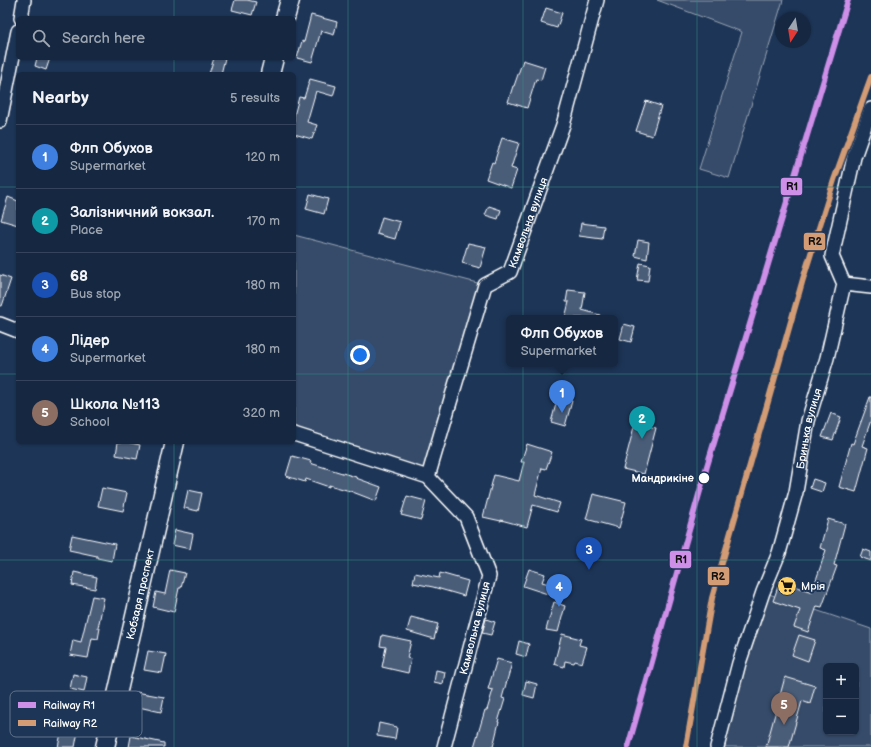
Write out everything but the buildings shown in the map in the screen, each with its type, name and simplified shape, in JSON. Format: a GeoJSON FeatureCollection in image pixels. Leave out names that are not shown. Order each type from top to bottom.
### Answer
{"type":"FeatureCollection","features":[{"type":"Feature","properties":{"kind":"main road"},"geometry":{"type":"LineString","coordinates":[[286,16],[290,0]]}},
{"type":"Feature","properties":{"kind":"main road"},"geometry":{"type":"LineString","coordinates":[[270,72],[274,60]]}},
{"type":"Feature","properties":{"kind":"main road","name":"Кобзаря проспект"},"geometry":{"type":"LineString","coordinates":[[118,691],[175,444]]}},
{"type":"Feature","properties":{"kind":"main road","name":"Кобзаря проспект"},"geometry":{"type":"LineString","coordinates":[[105,747],[107,737]]}},
{"type":"Feature","properties":{"kind":"street"},"geometry":{"type":"LineString","coordinates":[[21,16],[24,0]]}},
{"type":"Feature","properties":{"kind":"street","name":"Камвольна вулиця"},"geometry":{"type":"LineString","coordinates":[[428,477],[485,285],[510,272],[563,125],[597,0]]}},
{"type":"Feature","properties":{"kind":"street"},"geometry":{"type":"LineString","coordinates":[[0,121],[16,41]]}},
{"type":"Feature","properties":{"kind":"street"},"geometry":{"type":"LineString","coordinates":[[871,109],[854,157],[832,256],[844,284],[871,287]]}},
{"type":"Feature","properties":{"kind":"street","name":"Бринька вулиця"},"geometry":{"type":"LineString","coordinates":[[717,747],[739,663],[763,592],[779,553],[789,519],[796,492],[808,421],[827,358],[844,284]]}},
{"type":"Feature","properties":{"kind":"street"},"geometry":{"type":"LineString","coordinates":[[0,324],[16,330]]}},
{"type":"Feature","properties":{"kind":"street","name":"Камвольна вулиця"},"geometry":{"type":"LineString","coordinates":[[296,435],[428,477],[466,517],[488,576],[444,747]]}},
{"type":"Feature","properties":{"kind":"shaded area"},"geometry":{"type":"Polygon","coordinates":[[[657,0],[783,0],[779,12],[775,12],[775,26],[729,178],[699,169],[742,32],[657,0]]]}},
{"type":"Feature","properties":{"kind":"shaded area"},"geometry":{"type":"Polygon","coordinates":[[[296,236],[485,285],[428,477],[296,431],[296,236]]]}},
{"type":"Feature","properties":{"kind":"shaded area"},"geometry":{"type":"Polygon","coordinates":[[[763,592],[871,629],[871,747],[717,747],[763,592]]]}},
{"type":"Feature","properties":{"kind":"rail line","name":"R1"},"geometry":{"type":"LineString","coordinates":[[628,747],[707,466],[848,0]]}},
{"type":"Feature","properties":{"kind":"rail line","name":"R2"},"geometry":{"type":"LineString","coordinates":[[686,747],[712,598],[803,279],[834,180],[871,77]]}},
{"type":"Feature","properties":{"kind":"place","name":"Флп Обухов"},"geometry":{"type":"Point","coordinates":[562,413]}},
{"type":"Feature","properties":{"kind":"place","name":"Залізничний вокзал."},"geometry":{"type":"Point","coordinates":[642,439]}},
{"type":"Feature","properties":{"kind":"place","name":"Мандрикіне"},"geometry":{"type":"Point","coordinates":[704,478]}},
{"type":"Feature","properties":{"kind":"place","name":"68"},"geometry":{"type":"Point","coordinates":[589,570]}},
{"type":"Feature","properties":{"kind":"place","name":"Мрія"},"geometry":{"type":"Point","coordinates":[787,586]}},
{"type":"Feature","properties":{"kind":"place","name":"Лідер"},"geometry":{"type":"Point","coordinates":[559,607]}},
{"type":"Feature","properties":{"kind":"place","name":"Школа №113"},"geometry":{"type":"Point","coordinates":[784,725]}}]}
